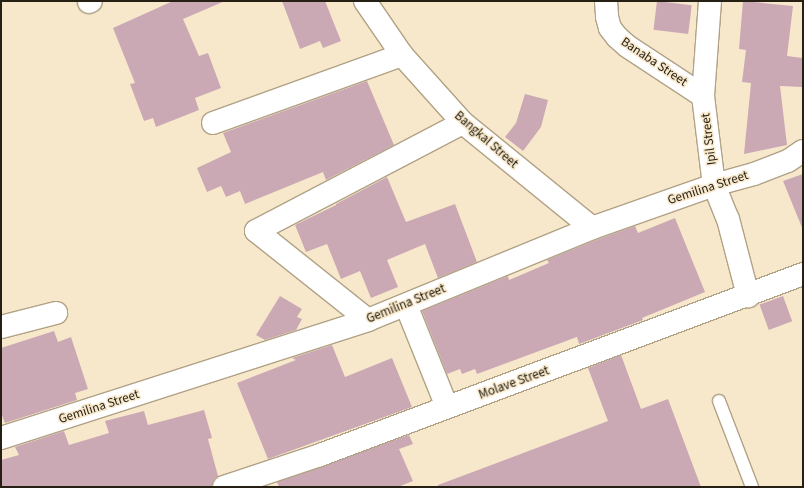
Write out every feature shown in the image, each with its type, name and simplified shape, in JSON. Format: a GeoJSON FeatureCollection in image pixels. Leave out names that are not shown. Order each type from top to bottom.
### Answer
{"type":"FeatureCollection","features":[{"type":"Feature","properties":{"kind":"street","name":"Bangkal Street"},"geometry":{"type":"LineString","coordinates":[[364,1],[402,56],[463,123],[592,228]]}},
{"type":"Feature","properties":{"kind":"street","name":"Banaba Street"},"geometry":{"type":"LineString","coordinates":[[606,1],[608,22],[617,37],[627,46],[703,96]]}},
{"type":"Feature","properties":{"kind":"street","name":"Ipil Street"},"geometry":{"type":"LineString","coordinates":[[710,1],[703,96],[714,185],[728,219],[748,296]]}},
{"type":"Feature","properties":{"kind":"street"},"geometry":{"type":"LineString","coordinates":[[213,123],[402,56]]}},
{"type":"Feature","properties":{"kind":"street"},"geometry":{"type":"LineString","coordinates":[[368,320],[256,232],[463,123]]}},
{"type":"Feature","properties":{"kind":"street","name":"Gemilina Street"},"geometry":{"type":"LineString","coordinates":[[1,438],[368,320],[592,228],[767,168],[788,160],[803,151]]}},
{"type":"Feature","properties":{"kind":"street","name":"Molave Street"},"geometry":{"type":"LineString","coordinates":[[224,487],[320,455],[748,296],[803,274]]}},
{"type":"Feature","properties":{"kind":"street"},"geometry":{"type":"LineString","coordinates":[[406,305],[447,407]]}},
{"type":"Feature","properties":{"kind":"street"},"geometry":{"type":"LineString","coordinates":[[1,327],[56,313]]}},
{"type":"Feature","properties":{"kind":"lane"},"geometry":{"type":"LineString","coordinates":[[719,401],[752,487]]}},
{"type":"Feature","properties":{"kind":"building"},"geometry":{"type":"Polygon","coordinates":[[[173,1],[225,1],[183,19],[199,56],[208,53],[221,88],[195,98],[199,110],[156,127],[153,118],[144,121],[130,84],[135,83],[113,28],[173,1]]]}},
{"type":"Feature","properties":{"kind":"building"},"geometry":{"type":"Polygon","coordinates":[[[282,1],[325,1],[341,41],[323,48],[320,41],[300,49],[282,1]]]}},
{"type":"Feature","properties":{"kind":"building"},"geometry":{"type":"Polygon","coordinates":[[[657,1],[692,5],[688,34],[653,30],[657,1]]]}},
{"type":"Feature","properties":{"kind":"building"},"geometry":{"type":"Polygon","coordinates":[[[743,1],[793,6],[787,56],[803,58],[803,87],[780,86],[787,145],[744,154],[751,83],[742,82],[746,50],[739,49],[743,1]]]}},
{"type":"Feature","properties":{"kind":"building"},"geometry":{"type":"Polygon","coordinates":[[[367,81],[394,145],[326,180],[323,172],[245,204],[240,191],[226,197],[221,186],[207,192],[197,168],[231,152],[223,133],[367,81]]]}},
{"type":"Feature","properties":{"kind":"building"},"geometry":{"type":"Polygon","coordinates":[[[525,94],[548,100],[541,127],[523,151],[505,137],[516,123],[525,94]]]}},
{"type":"Feature","properties":{"kind":"building"},"geometry":{"type":"Polygon","coordinates":[[[803,174],[803,230],[783,181],[803,174]]]}},
{"type":"Feature","properties":{"kind":"building"},"geometry":{"type":"Polygon","coordinates":[[[387,177],[406,222],[455,204],[477,262],[438,278],[425,244],[387,260],[398,287],[371,298],[360,271],[341,279],[327,244],[306,252],[295,225],[336,205],[387,177]]]}},
{"type":"Feature","properties":{"kind":"building"},"geometry":{"type":"Polygon","coordinates":[[[675,218],[705,292],[642,318],[643,320],[579,344],[577,337],[477,374],[475,369],[462,374],[460,369],[447,374],[422,311],[508,276],[509,280],[549,263],[547,260],[596,240],[635,226],[638,233],[675,218]]]}},
{"type":"Feature","properties":{"kind":"building"},"geometry":{"type":"Polygon","coordinates":[[[280,296],[302,309],[297,317],[302,319],[296,330],[265,340],[256,335],[280,296]]]}},
{"type":"Feature","properties":{"kind":"building"},"geometry":{"type":"Polygon","coordinates":[[[783,296],[792,321],[769,330],[760,305],[783,296]]]}},
{"type":"Feature","properties":{"kind":"building"},"geometry":{"type":"Polygon","coordinates":[[[54,331],[58,342],[71,337],[88,389],[75,393],[77,400],[5,423],[1,413],[1,348],[54,331]]]}},
{"type":"Feature","properties":{"kind":"building"},"geometry":{"type":"Polygon","coordinates":[[[332,345],[345,377],[392,358],[412,407],[268,459],[237,383],[296,360],[292,358],[332,345]]]}},
{"type":"Feature","properties":{"kind":"building"},"geometry":{"type":"Polygon","coordinates":[[[621,355],[641,409],[668,399],[701,487],[438,487],[438,485],[608,421],[588,368],[621,355]]]}},
{"type":"Feature","properties":{"kind":"building"},"geometry":{"type":"Polygon","coordinates":[[[204,410],[212,438],[208,439],[218,476],[214,479],[212,487],[1,487],[1,460],[19,455],[15,447],[64,431],[69,445],[109,433],[105,421],[144,411],[148,425],[204,410]]]}},
{"type":"Feature","properties":{"kind":"building"},"geometry":{"type":"Polygon","coordinates":[[[409,435],[413,444],[399,449],[413,481],[398,487],[279,487],[277,482],[409,435]]]}}]}
